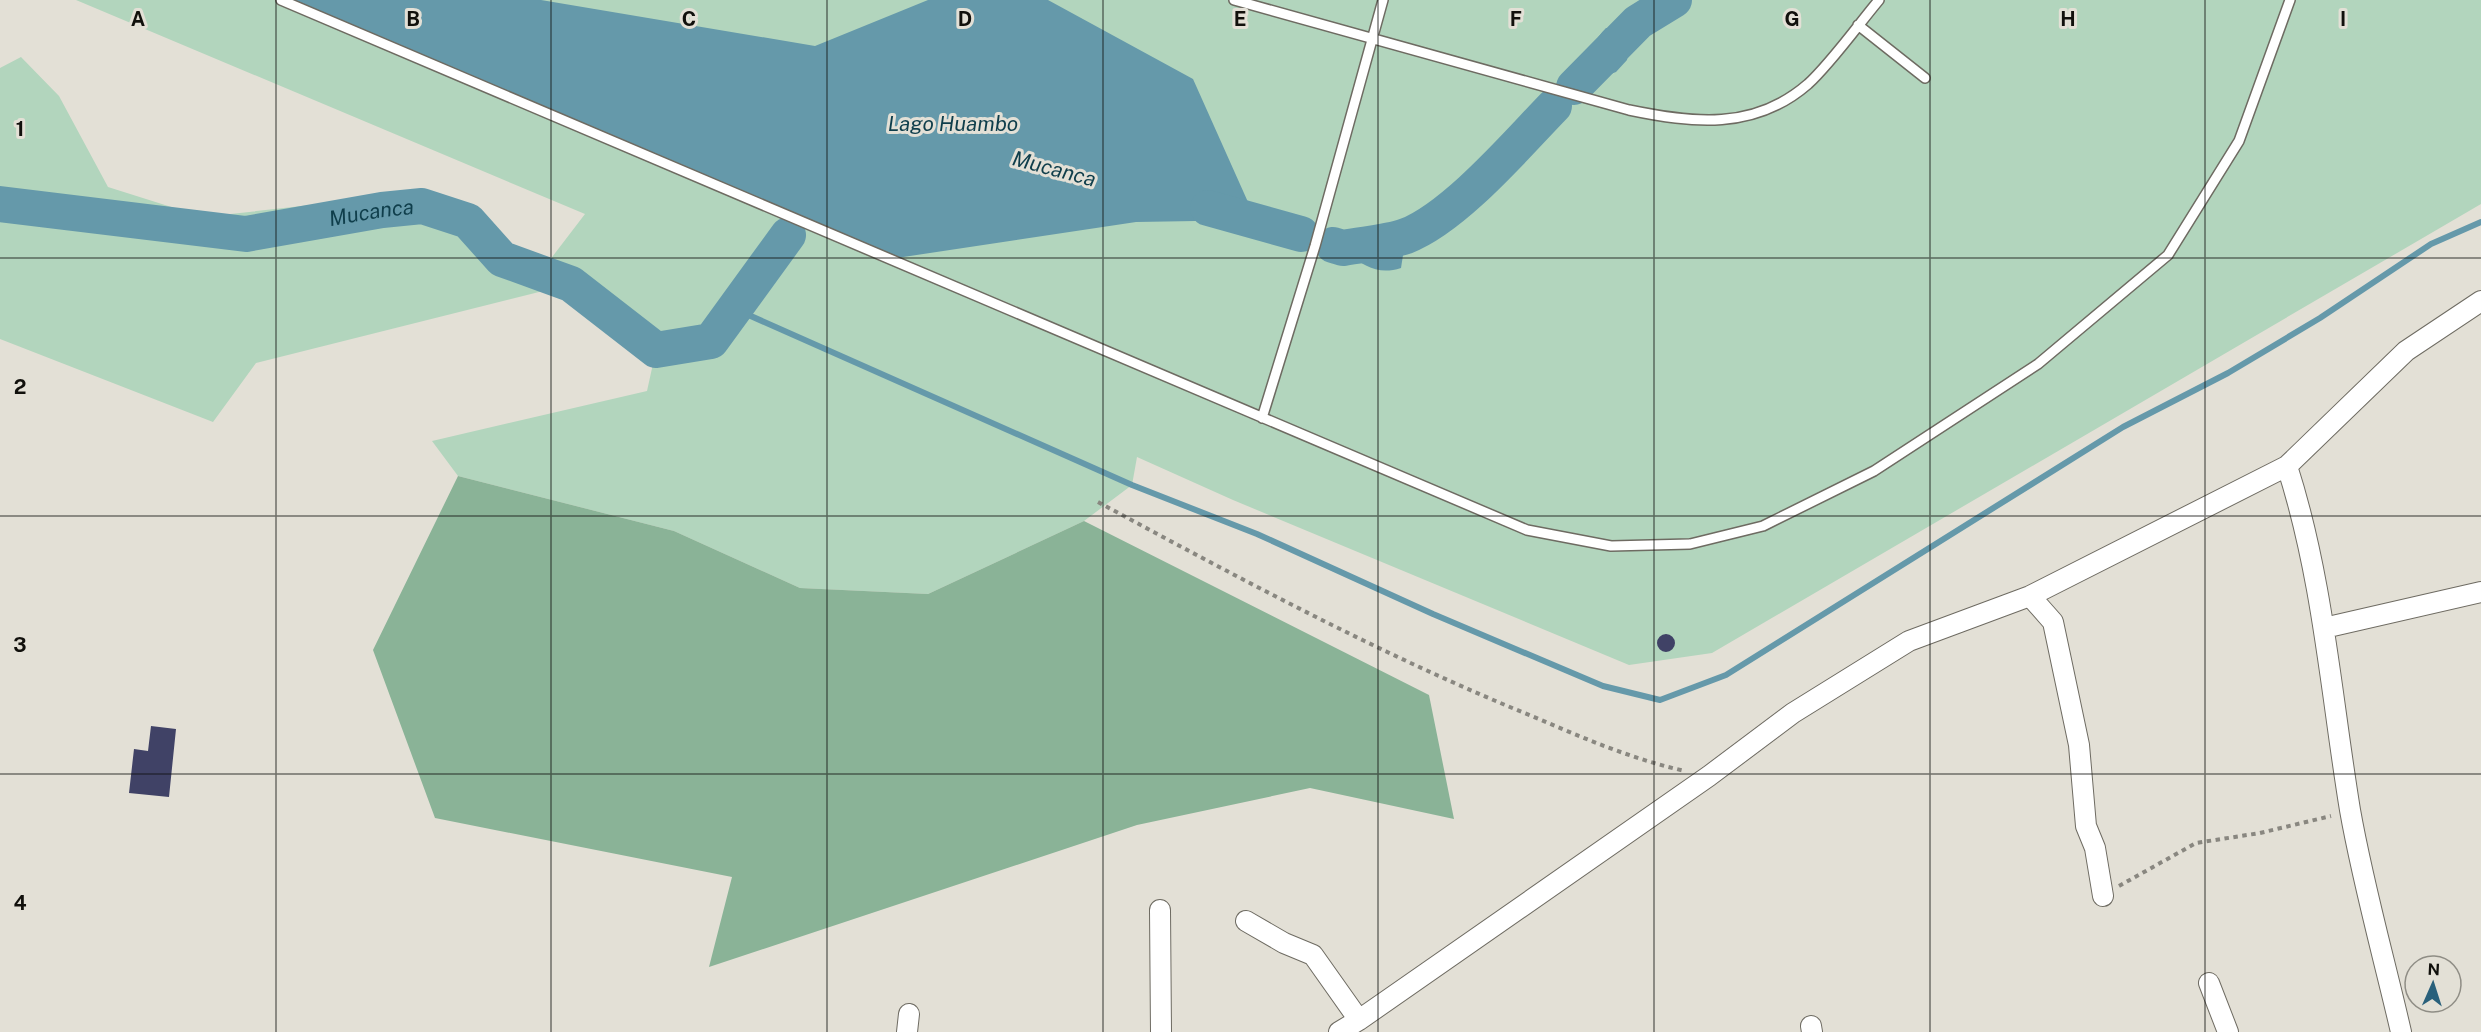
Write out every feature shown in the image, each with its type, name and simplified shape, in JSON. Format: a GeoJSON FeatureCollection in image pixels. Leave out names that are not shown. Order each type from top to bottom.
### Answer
{"type":"FeatureCollection","features":[{"type":"Feature","properties":{"kind":"street"},"geometry":{"type":"LineString","coordinates":[[1339,1032],[1709,776],[1793,713],[1910,641],[2030,596],[2287,466],[2406,351],[2481,301]]}},
{"type":"Feature","properties":{"kind":"street"},"geometry":{"type":"LineString","coordinates":[[2287,466],[2307,534],[2325,628],[2350,812],[2401,1032]]}},
{"type":"Feature","properties":{"kind":"street"},"geometry":{"type":"LineString","coordinates":[[2325,628],[2481,592]]}},
{"type":"Feature","properties":{"kind":"street"},"geometry":{"type":"LineString","coordinates":[[2030,596],[2053,622],[2079,745],[2086,826],[2095,848],[2103,896]]}},
{"type":"Feature","properties":{"kind":"street"},"geometry":{"type":"LineString","coordinates":[[1160,910],[1161,1032]]}},
{"type":"Feature","properties":{"kind":"street"},"geometry":{"type":"LineString","coordinates":[[1246,921],[1284,943],[1313,955],[1359,1020]]}},
{"type":"Feature","properties":{"kind":"street"},"geometry":{"type":"LineString","coordinates":[[2209,983],[2228,1032]]}},
{"type":"Feature","properties":{"kind":"lane"},"geometry":{"type":"LineString","coordinates":[[281,0],[1527,530],[1611,546],[1690,544],[1763,526],[1874,471],[2038,364],[2168,255],[2239,141],[2290,0]]}},
{"type":"Feature","properties":{"kind":"lane"},"geometry":{"type":"LineString","coordinates":[[1234,0],[1629,110],[1676,120],[1723,122],[1766,110],[1807,84],[1879,0]]}},
{"type":"Feature","properties":{"kind":"lane"},"geometry":{"type":"LineString","coordinates":[[1262,418],[1315,246],[1370,38],[1383,0]]}},
{"type":"Feature","properties":{"kind":"lane"},"geometry":{"type":"LineString","coordinates":[[1858,25],[1925,78]]}},
{"type":"Feature","properties":{"kind":"path"},"geometry":{"type":"LineString","coordinates":[[1098,502],[1267,593],[1473,692],[1638,760],[1709,776]]}},
{"type":"Feature","properties":{"kind":"path"},"geometry":{"type":"LineString","coordinates":[[2103,896],[2141,871],[2196,843],[2260,833],[2350,812]]}},
{"type":"Feature","properties":{"kind":"green space"},"geometry":{"type":"Polygon","coordinates":[[[76,0],[2481,0],[2481,204],[1712,653],[1629,665],[1233,500],[1137,457],[1132,485],[1084,521],[928,594],[800,588],[674,531],[458,476],[432,441],[647,391],[656,350],[571,284],[256,363],[213,422],[0,339],[0,68],[21,57],[59,96],[108,187],[203,217],[420,193],[456,200],[522,258],[546,265],[585,214],[76,0]]]}},
{"type":"Feature","properties":{"kind":"green space"},"geometry":{"type":"Polygon","coordinates":[[[458,476],[674,531],[800,588],[928,594],[1084,521],[1429,695],[1454,819],[1310,788],[1137,825],[709,967],[732,877],[435,818],[373,650],[458,476]]]}},
{"type":"Feature","properties":{"kind":"water","name":"Lago Huambo"},"geometry":{"type":"Polygon","coordinates":[[[281,0],[541,0],[815,46],[928,0],[1048,0],[1193,79],[1256,220],[1136,222],[890,259],[281,0]]]}},
{"type":"Feature","properties":{"kind":"water"},"geometry":{"type":"Polygon","coordinates":[[[1631,19],[1638,22],[1630,41],[1627,60],[1616,72],[1600,78],[1587,76],[1589,57],[1602,33],[1606,28],[1618,28],[1631,19]]]}},
{"type":"Feature","properties":{"kind":"water"},"geometry":{"type":"Polygon","coordinates":[[[1372,230],[1406,236],[1401,268],[1384,270],[1369,267],[1343,248],[1345,237],[1372,230]]]}},
{"type":"Feature","properties":{"kind":"building"},"geometry":{"type":"Polygon","coordinates":[[[1666,634],[1672,637],[1675,643],[1672,649],[1666,652],[1660,649],[1657,643],[1660,637],[1666,634]]]}},
{"type":"Feature","properties":{"kind":"building"},"geometry":{"type":"Polygon","coordinates":[[[151,726],[176,729],[169,797],[129,793],[134,749],[148,751],[151,726]]]}},
{"type":"Feature","properties":{"kind":"waterway","name":"Mucanca"},"geometry":{"type":"LineString","coordinates":[[1574,87],[1638,22],[1674,0]]}},
{"type":"Feature","properties":{"kind":"waterway","name":"Mucanca"},"geometry":{"type":"LineString","coordinates":[[1333,245],[1343,248],[1391,240],[1425,227],[1465,197],[1554,106]]}},
{"type":"Feature","properties":{"kind":"waterway","name":"Mucanca"},"geometry":{"type":"LineString","coordinates":[[0,204],[246,234],[382,210],[422,206],[468,221],[502,259],[571,284],[656,350],[711,341],[788,235]]}},
{"type":"Feature","properties":{"kind":"waterway","name":"Mucanca"},"geometry":{"type":"LineString","coordinates":[[1208,208],[1301,234]]}},
{"type":"Feature","properties":{"kind":"waterway"},"geometry":{"type":"LineString","coordinates":[[735,309],[1132,485],[1257,534],[1433,614],[1603,686],[1660,700],[1726,675],[2123,427],[2228,373],[2320,318],[2431,244],[2481,222]]}}]}
